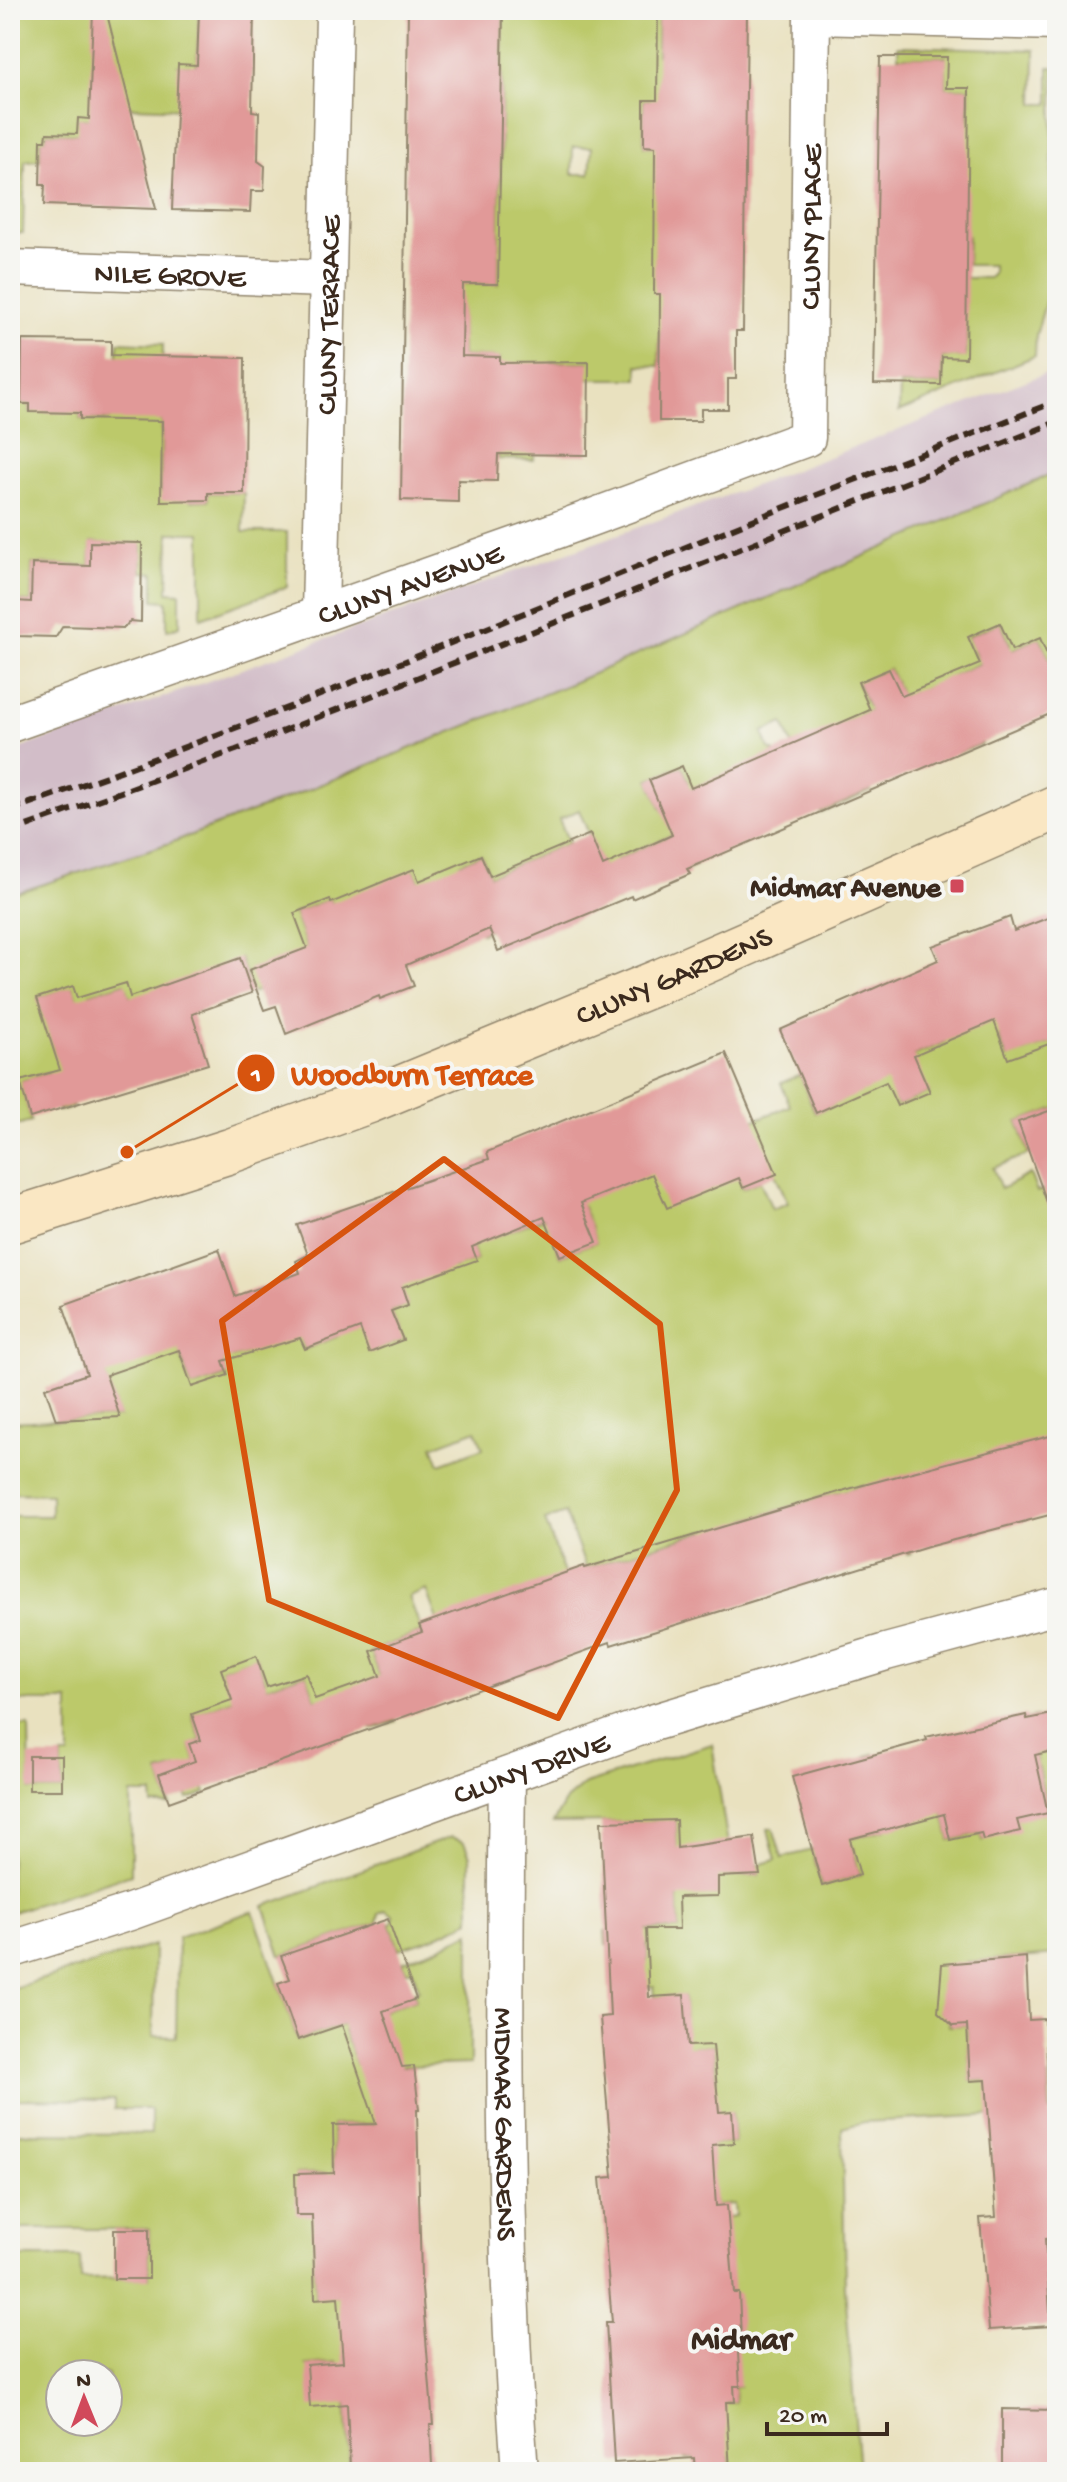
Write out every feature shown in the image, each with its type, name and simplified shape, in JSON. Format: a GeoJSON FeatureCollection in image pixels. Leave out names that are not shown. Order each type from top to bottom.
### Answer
{"type":"FeatureCollection","features":[{"type":"Feature","properties":{"kind":"street","name":"CLUNY TERRACE"},"geometry":{"type":"LineString","coordinates":[[320,613],[334,16]]}},
{"type":"Feature","properties":{"kind":"street","name":"CLUNY PLACE"},"geometry":{"type":"LineString","coordinates":[[807,438],[812,16],[1057,22]]}},
{"type":"Feature","properties":{"kind":"street","name":"NILE GROVE"},"geometry":{"type":"LineString","coordinates":[[10,268],[328,279]]}},
{"type":"Feature","properties":{"kind":"street","name":"CLUNY AVENUE"},"geometry":{"type":"LineString","coordinates":[[10,724],[525,542],[807,438]]}},
{"type":"Feature","properties":{"kind":"street","name":"CLUNY GARDENS"},"geometry":{"type":"LineString","coordinates":[[10,1221],[230,1151],[369,1101],[663,980],[1057,807]]}},
{"type":"Feature","properties":{"kind":"street","name":"CLUNY DRIVE"},"geometry":{"type":"LineString","coordinates":[[10,1950],[130,1912],[667,1718],[886,1652],[1057,1606]]}},
{"type":"Feature","properties":{"kind":"street","name":"MIDMAR GARDENS"},"geometry":{"type":"LineString","coordinates":[[507,1776],[508,2219],[511,2336],[520,2472]]}},
{"type":"Feature","properties":{"kind":"highlighted area"},"geometry":{"type":"Polygon","coordinates":[[[444,1159],[660,1324],[677,1490],[558,1718],[269,1600],[222,1321],[444,1159]]]}},
{"type":"Feature","properties":{"kind":"shaded area"},"geometry":{"type":"Polygon","coordinates":[[[1057,369],[1057,472],[572,683],[170,843],[10,895],[10,752],[756,485],[1057,369]]]}},
{"type":"Feature","properties":{"kind":"green space"},"geometry":{"type":"Polygon","coordinates":[[[10,10],[199,10],[197,65],[179,65],[252,111],[131,107],[89,119],[78,119],[80,134],[47,133],[46,140],[41,141],[40,160],[25,161],[23,233],[10,233],[10,10]]]}},
{"type":"Feature","properties":{"kind":"green space"},"geometry":{"type":"Polygon","coordinates":[[[503,10],[658,10],[657,55],[679,55],[679,100],[644,100],[644,146],[678,147],[677,294],[660,331],[659,366],[638,365],[638,379],[569,379],[588,362],[552,362],[552,381],[535,421],[534,460],[498,459],[500,358],[462,356],[461,284],[498,284],[503,10]],[[573,147],[572,174],[590,174],[592,147],[573,147]]]}},
{"type":"Feature","properties":{"kind":"green space"},"geometry":{"type":"Polygon","coordinates":[[[898,46],[1035,50],[1034,104],[1049,104],[1049,67],[1054,67],[1049,290],[1036,335],[1035,356],[899,412],[900,385],[941,385],[942,357],[966,357],[967,329],[942,329],[943,278],[989,278],[993,274],[993,265],[967,265],[968,236],[944,235],[969,117],[969,88],[946,88],[946,57],[898,57],[898,46]]]}},
{"type":"Feature","properties":{"kind":"green space"},"geometry":{"type":"Polygon","coordinates":[[[118,342],[163,344],[161,492],[190,493],[191,501],[208,500],[208,493],[244,493],[243,532],[287,532],[287,587],[201,618],[201,533],[169,533],[168,592],[180,593],[180,626],[167,630],[167,601],[154,600],[154,573],[142,572],[142,546],[91,542],[90,566],[32,564],[31,602],[17,601],[15,650],[10,650],[10,360],[14,360],[14,373],[22,374],[21,404],[30,404],[30,412],[80,405],[80,419],[109,420],[118,342]]]}},
{"type":"Feature","properties":{"kind":"green space"},"geometry":{"type":"Polygon","coordinates":[[[1057,472],[1057,678],[1040,638],[1009,651],[1010,644],[1000,623],[968,636],[977,658],[983,662],[952,676],[982,744],[958,753],[929,686],[899,698],[900,692],[889,669],[858,683],[868,706],[873,709],[842,723],[871,791],[821,813],[783,723],[763,732],[769,749],[777,753],[688,790],[689,783],[682,766],[649,779],[661,808],[697,865],[688,869],[672,835],[616,860],[617,902],[579,810],[559,819],[569,843],[490,876],[481,855],[461,863],[489,929],[481,933],[468,900],[434,915],[414,870],[343,934],[330,899],[294,913],[307,948],[269,986],[252,993],[240,958],[198,1012],[136,1015],[125,983],[90,994],[87,1030],[73,987],[38,998],[73,1107],[59,1111],[48,1073],[21,1081],[31,1121],[10,1127],[10,895],[170,843],[572,683],[1057,472]]]}},
{"type":"Feature","properties":{"kind":"green space"},"geometry":{"type":"Polygon","coordinates":[[[965,939],[1015,1031],[999,1037],[1007,1058],[1054,1042],[1057,1047],[1057,1108],[1018,1122],[1029,1154],[993,1168],[1001,1189],[1030,1174],[1037,1192],[1057,1184],[1057,1346],[1047,1349],[1057,1383],[1051,1386],[1057,1400],[1057,1474],[911,1548],[911,1553],[907,1554],[896,1518],[875,1524],[863,1485],[746,1520],[717,1570],[704,1531],[586,1568],[565,1513],[545,1520],[579,1616],[452,1660],[426,1590],[409,1597],[422,1632],[371,1651],[396,1721],[372,1729],[358,1693],[315,1699],[306,1674],[263,1688],[265,1680],[256,1657],[221,1669],[234,1699],[192,1715],[201,1740],[190,1745],[206,1793],[188,1799],[177,1768],[159,1773],[170,1805],[153,1805],[152,1794],[131,1794],[131,1874],[10,1913],[10,1726],[29,1726],[30,1790],[62,1790],[62,1756],[69,1756],[69,1701],[10,1701],[10,1516],[51,1516],[51,1494],[10,1493],[10,1422],[119,1417],[93,1338],[182,1349],[181,1356],[192,1387],[227,1376],[216,1343],[223,1334],[232,1358],[245,1354],[244,1349],[279,1281],[305,1349],[337,1337],[363,1278],[369,1352],[402,1340],[391,1311],[407,1305],[397,1274],[446,1247],[454,1268],[477,1260],[458,1209],[476,1164],[489,1159],[507,1202],[491,1238],[546,1217],[560,1256],[596,1242],[583,1207],[579,1204],[579,1115],[726,1145],[743,1188],[760,1181],[772,1209],[788,1203],[752,1121],[790,1106],[781,1083],[800,1075],[815,1113],[833,1105],[884,1068],[897,1106],[929,1092],[911,1057],[945,1042],[955,1000],[935,952],[965,939]],[[476,1430],[433,1446],[440,1464],[483,1448],[476,1430]]]}},
{"type":"Feature","properties":{"kind":"green space"},"geometry":{"type":"Polygon","coordinates":[[[1036,1717],[1044,1752],[1057,1750],[1057,1955],[965,1962],[939,2012],[948,2019],[949,2026],[967,2025],[971,2081],[1048,2077],[1050,2112],[864,2122],[842,2128],[845,2287],[859,2472],[730,2472],[729,2456],[685,2459],[682,2407],[735,2402],[734,2386],[739,2386],[674,2296],[728,2217],[735,2216],[734,2204],[716,2206],[715,2199],[644,2149],[734,2143],[732,2112],[683,2115],[716,2077],[713,2045],[686,2047],[684,1996],[655,1997],[654,1986],[629,1988],[647,1960],[647,1944],[606,1945],[605,1931],[679,1929],[676,1821],[553,1823],[566,1800],[585,1784],[712,1744],[733,1876],[759,1875],[758,1865],[776,1860],[768,1829],[773,1828],[782,1858],[815,1849],[814,1858],[822,1886],[860,1875],[853,1848],[847,1840],[886,1829],[866,1756],[874,1754],[884,1791],[943,1809],[950,1840],[981,1833],[983,1840],[1013,1801],[1042,1814],[1047,1807],[1027,1719],[1036,1717]]]}},
{"type":"Feature","properties":{"kind":"green space"},"geometry":{"type":"Polygon","coordinates":[[[451,1837],[464,1842],[470,1856],[470,1920],[433,1938],[399,1949],[390,1924],[393,1915],[385,1910],[379,1913],[377,1923],[281,1956],[264,1906],[451,1837]]]}},
{"type":"Feature","properties":{"kind":"green space"},"geometry":{"type":"Polygon","coordinates":[[[253,1911],[298,2040],[345,2024],[344,2032],[356,2064],[380,2012],[416,1999],[414,1992],[419,1989],[412,1969],[406,1971],[403,1961],[470,1932],[470,2064],[377,2067],[395,2123],[333,2125],[334,2178],[326,2173],[296,2174],[327,2214],[314,2262],[315,2298],[355,2295],[344,2366],[336,2362],[307,2365],[346,2399],[350,2469],[284,2472],[10,2472],[10,2257],[80,2257],[81,2279],[149,2278],[149,2229],[10,2229],[10,2133],[151,2134],[151,2109],[114,2109],[114,2100],[10,2099],[10,1989],[154,1945],[153,2036],[176,2037],[178,1937],[253,1911]]]}},
{"type":"Feature","properties":{"kind":"building"},"geometry":{"type":"Polygon","coordinates":[[[93,10],[106,10],[156,209],[44,205],[45,185],[40,185],[41,140],[46,140],[47,133],[77,134],[78,118],[89,119],[93,10]]]}},
{"type":"Feature","properties":{"kind":"building"},"geometry":{"type":"Polygon","coordinates":[[[199,10],[254,10],[252,111],[259,112],[258,161],[265,166],[264,191],[251,191],[250,212],[172,210],[178,64],[197,65],[199,10]]]}},
{"type":"Feature","properties":{"kind":"building"},"geometry":{"type":"Polygon","coordinates":[[[408,10],[503,10],[498,284],[463,284],[462,356],[500,357],[500,363],[589,362],[588,455],[498,454],[497,481],[458,480],[458,502],[401,500],[408,10]]]}},
{"type":"Feature","properties":{"kind":"building"},"geometry":{"type":"Polygon","coordinates":[[[658,10],[747,10],[743,331],[736,331],[736,379],[728,379],[728,409],[701,409],[701,421],[659,421],[660,294],[654,294],[655,147],[644,146],[644,100],[657,100],[658,10]]]}},
{"type":"Feature","properties":{"kind":"building"},"geometry":{"type":"Polygon","coordinates":[[[880,57],[947,57],[946,88],[969,88],[966,358],[942,357],[941,385],[874,384],[880,57]]]}},
{"type":"Feature","properties":{"kind":"building"},"geometry":{"type":"Polygon","coordinates":[[[22,340],[111,341],[111,355],[245,358],[244,493],[208,493],[208,500],[161,501],[162,421],[80,419],[80,413],[30,412],[30,404],[21,404],[22,340]]]}},
{"type":"Feature","properties":{"kind":"building"},"geometry":{"type":"Polygon","coordinates":[[[90,542],[142,543],[141,622],[130,621],[124,628],[63,626],[56,637],[16,636],[16,601],[31,602],[32,564],[90,566],[90,542]]]}},
{"type":"Feature","properties":{"kind":"building"},"geometry":{"type":"Polygon","coordinates":[[[1000,623],[1012,650],[1040,638],[1057,678],[1057,711],[687,869],[690,874],[632,899],[631,896],[498,951],[489,929],[406,965],[414,986],[380,999],[379,996],[286,1034],[276,1006],[264,1010],[249,970],[307,948],[294,913],[330,899],[331,903],[414,869],[419,881],[481,855],[490,876],[590,834],[603,866],[672,835],[649,780],[682,766],[691,788],[870,710],[858,682],[889,669],[902,696],[980,664],[968,637],[1000,623]]]}},
{"type":"Feature","properties":{"kind":"building"},"geometry":{"type":"Polygon","coordinates":[[[1010,917],[1014,931],[1050,917],[1057,937],[1057,1041],[1008,1059],[994,1021],[914,1055],[930,1092],[897,1106],[886,1082],[816,1113],[780,1030],[938,960],[932,946],[1010,917]]]}},
{"type":"Feature","properties":{"kind":"building"},"geometry":{"type":"Polygon","coordinates":[[[240,958],[252,993],[192,1014],[208,1064],[30,1118],[20,1081],[60,1070],[37,998],[73,986],[77,998],[126,983],[130,997],[240,958]]]}},
{"type":"Feature","properties":{"kind":"building"},"geometry":{"type":"Polygon","coordinates":[[[726,1053],[777,1174],[743,1188],[739,1178],[667,1208],[652,1174],[581,1203],[597,1242],[560,1256],[544,1217],[472,1247],[477,1260],[402,1287],[408,1305],[391,1311],[403,1340],[369,1353],[360,1328],[305,1349],[300,1338],[223,1361],[228,1375],[192,1387],[179,1350],[106,1375],[120,1417],[56,1420],[45,1388],[87,1374],[63,1305],[219,1249],[235,1296],[300,1273],[296,1261],[308,1255],[297,1225],[489,1159],[487,1152],[726,1053]]]}},
{"type":"Feature","properties":{"kind":"building"},"geometry":{"type":"Polygon","coordinates":[[[1057,1108],[1057,1218],[1053,1219],[1018,1122],[1057,1108]]]}},
{"type":"Feature","properties":{"kind":"building"},"geometry":{"type":"Polygon","coordinates":[[[1057,1434],[1057,1513],[931,1546],[611,1645],[610,1642],[169,1802],[159,1774],[195,1761],[189,1744],[201,1740],[192,1714],[232,1700],[221,1669],[256,1656],[267,1687],[306,1674],[315,1699],[380,1676],[371,1651],[422,1632],[419,1625],[584,1566],[852,1488],[1057,1434]]]}},
{"type":"Feature","properties":{"kind":"building"},"geometry":{"type":"Polygon","coordinates":[[[1057,1713],[1057,1750],[1035,1755],[1048,1813],[1017,1820],[1020,1831],[983,1840],[981,1833],[950,1840],[944,1814],[850,1839],[860,1875],[822,1886],[792,1777],[927,1740],[926,1737],[1026,1715],[1027,1719],[1057,1713]]]}},
{"type":"Feature","properties":{"kind":"building"},"geometry":{"type":"Polygon","coordinates":[[[29,1756],[62,1756],[62,1790],[29,1790],[29,1756]]]}},
{"type":"Feature","properties":{"kind":"building"},"geometry":{"type":"Polygon","coordinates":[[[676,1820],[677,1848],[754,1837],[760,1875],[718,1877],[718,1896],[678,1897],[679,1929],[646,1929],[649,1997],[684,1995],[688,2046],[713,2045],[719,2112],[732,2111],[734,2143],[712,2145],[716,2206],[727,2205],[734,2293],[739,2293],[741,2337],[737,2337],[740,2386],[734,2386],[735,2402],[726,2402],[730,2472],[695,2472],[694,2458],[614,2463],[606,2322],[612,2322],[600,2178],[613,2177],[600,2017],[610,2016],[601,1822],[676,1820]]]}},
{"type":"Feature","properties":{"kind":"building"},"geometry":{"type":"Polygon","coordinates":[[[388,1919],[416,1999],[383,2011],[402,2067],[414,2066],[419,2110],[421,2277],[433,2425],[430,2425],[432,2465],[350,2469],[347,2404],[310,2407],[307,2365],[343,2362],[338,2297],[315,2299],[312,2215],[296,2215],[295,2174],[334,2173],[333,2125],[376,2124],[342,2025],[298,2040],[278,1983],[290,1979],[281,1956],[388,1919]]]}},
{"type":"Feature","properties":{"kind":"building"},"geometry":{"type":"Polygon","coordinates":[[[1026,1957],[1029,2020],[1045,2019],[1050,2121],[1055,2121],[1057,2238],[1045,2239],[1051,2326],[989,2330],[980,2218],[996,2217],[986,2080],[970,2081],[967,2025],[953,2026],[938,2012],[942,1964],[1026,1957]]]}},
{"type":"Feature","properties":{"kind":"building"},"geometry":{"type":"Polygon","coordinates":[[[114,2229],[149,2229],[149,2279],[114,2279],[114,2229]]]}},
{"type":"Feature","properties":{"kind":"building"},"geometry":{"type":"Polygon","coordinates":[[[1002,2409],[1057,2410],[1057,2472],[1002,2472],[1002,2409]]]}},
{"type":"Feature","properties":{"kind":"railway"},"geometry":{"type":"LineString","coordinates":[[10,810],[274,713],[1057,401]]}},
{"type":"Feature","properties":{"kind":"railway"},"geometry":{"type":"LineString","coordinates":[[10,832],[236,750],[1057,422]]}},
{"type":"Feature","properties":{"kind":"place","name":"Midmar Avenue"},"geometry":{"type":"Point","coordinates":[957,886]}},
{"type":"Feature","properties":{"kind":"place","name":"Woodburn Terrace"},"geometry":{"type":"Point","coordinates":[127,1152]}},
{"type":"Feature","properties":{"kind":"district","name":"Midmar"},"geometry":{"type":"Point","coordinates":[741,2337]}}]}
